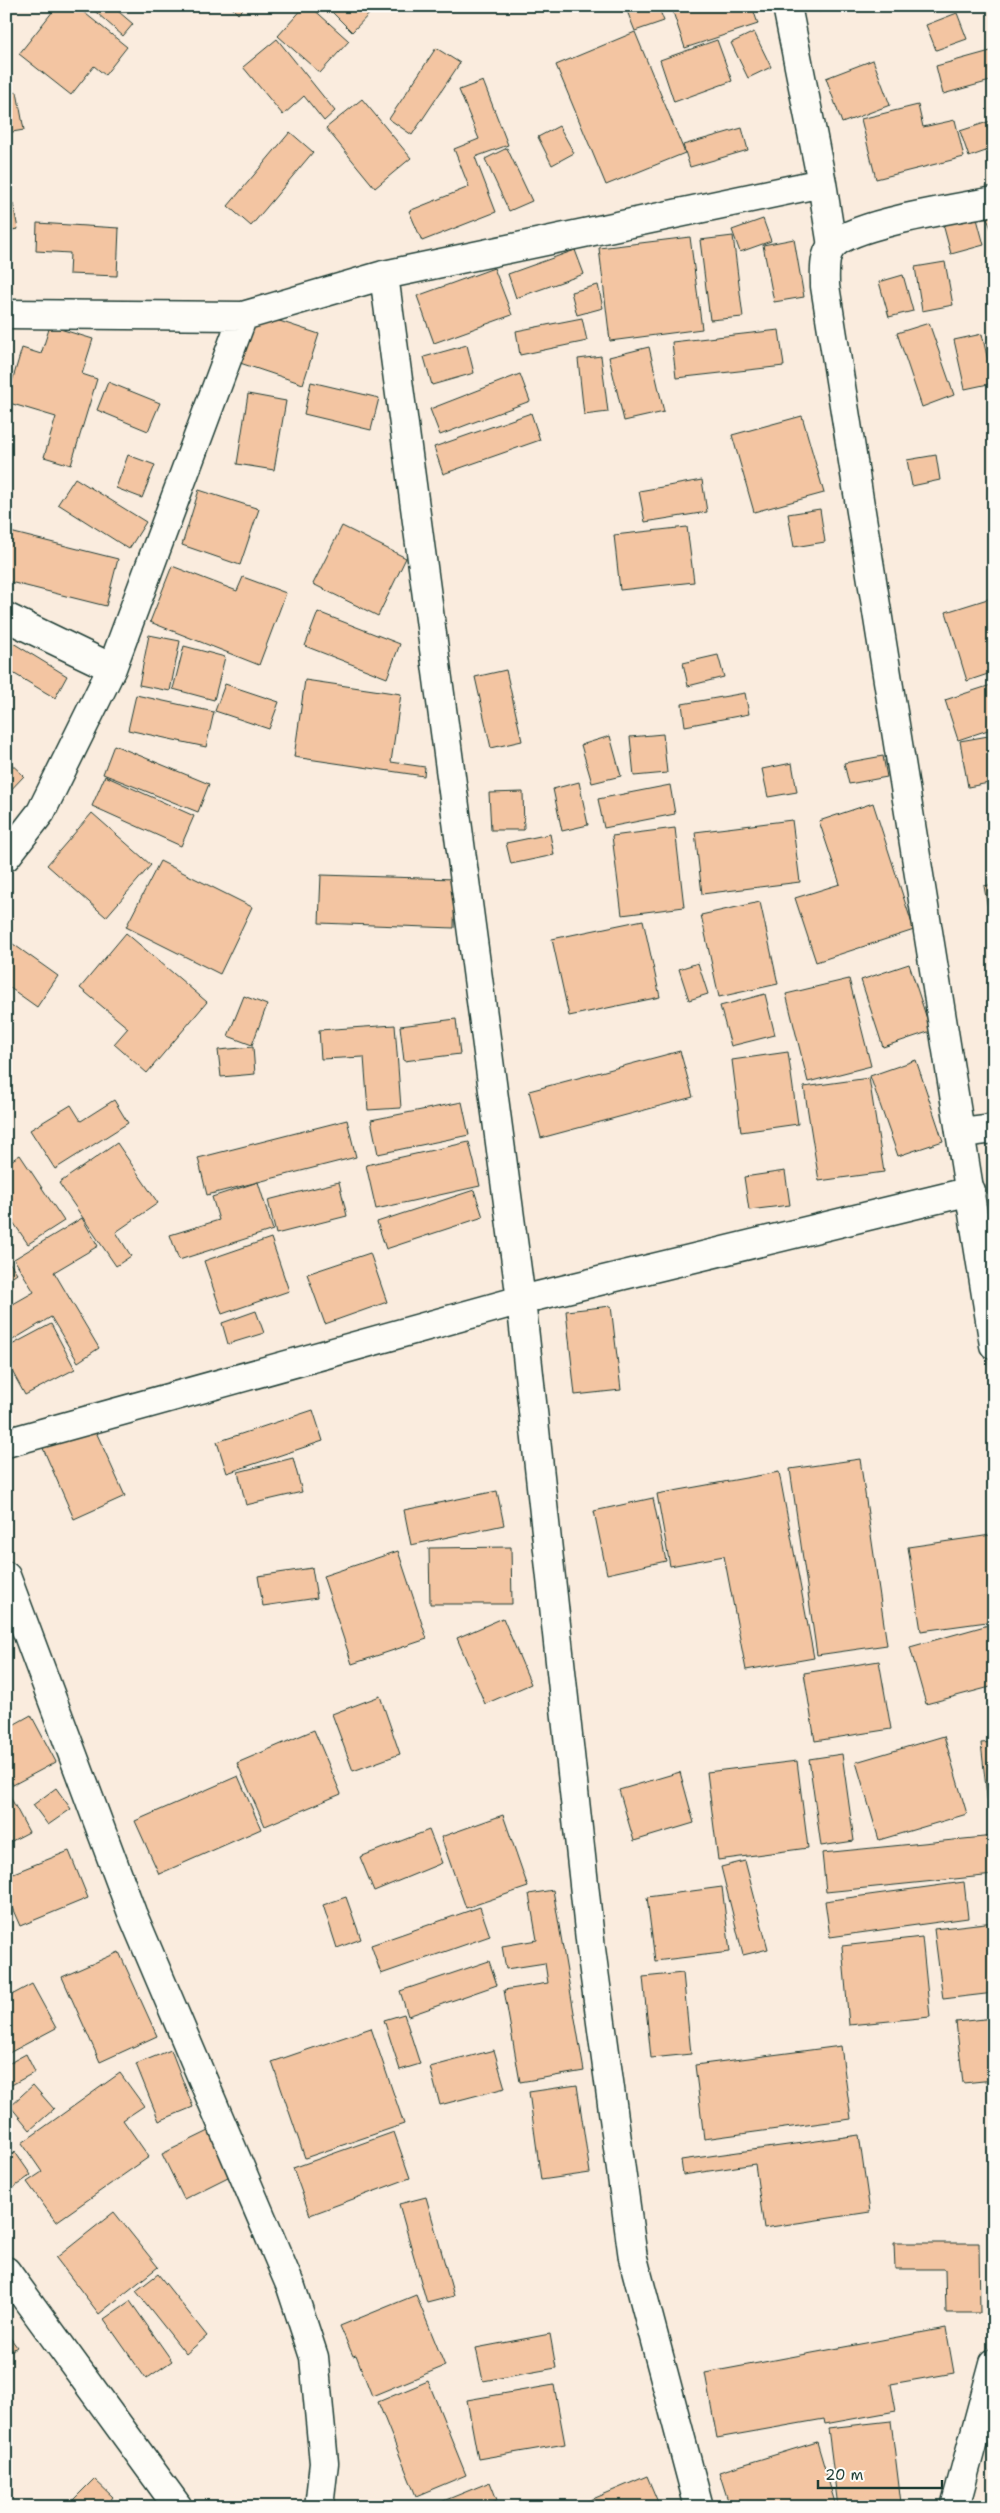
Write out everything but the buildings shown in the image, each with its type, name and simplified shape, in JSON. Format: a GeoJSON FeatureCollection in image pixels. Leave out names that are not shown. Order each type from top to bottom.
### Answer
{"type":"FeatureCollection","features":[{"type":"Feature","properties":{"kind":"street"},"geometry":{"type":"LineString","coordinates":[[787,6],[822,183],[832,246],[825,263],[825,286],[994,1346]]}},
{"type":"Feature","properties":{"kind":"street"},"geometry":{"type":"LineString","coordinates":[[6,314],[244,316],[384,275],[822,183]]}},
{"type":"Feature","properties":{"kind":"street"},"geometry":{"type":"LineString","coordinates":[[832,246],[852,233],[873,226],[994,201]]}},
{"type":"Feature","properties":{"kind":"street"},"geometry":{"type":"LineString","coordinates":[[384,275],[521,1300],[591,1949],[633,2258],[699,2507]]}},
{"type":"Feature","properties":{"kind":"street"},"geometry":{"type":"LineString","coordinates":[[6,857],[41,812],[112,668],[244,316]]}},
{"type":"Feature","properties":{"kind":"street"},"geometry":{"type":"LineString","coordinates":[[6,617],[112,668]]}},
{"type":"Feature","properties":{"kind":"street"},"geometry":{"type":"LineString","coordinates":[[961,1133],[994,1129]]}},
{"type":"Feature","properties":{"kind":"street"},"geometry":{"type":"LineString","coordinates":[[6,1443],[521,1300],[970,1191]]}},
{"type":"Feature","properties":{"kind":"street"},"geometry":{"type":"LineString","coordinates":[[6,1576],[132,1913],[291,2287],[314,2358],[324,2463],[319,2507]]}},
{"type":"Feature","properties":{"kind":"street"},"geometry":{"type":"LineString","coordinates":[[6,2271],[178,2507]]}},
{"type":"Feature","properties":{"kind":"street"},"geometry":{"type":"LineString","coordinates":[[955,2507],[994,2362]]}}]}
